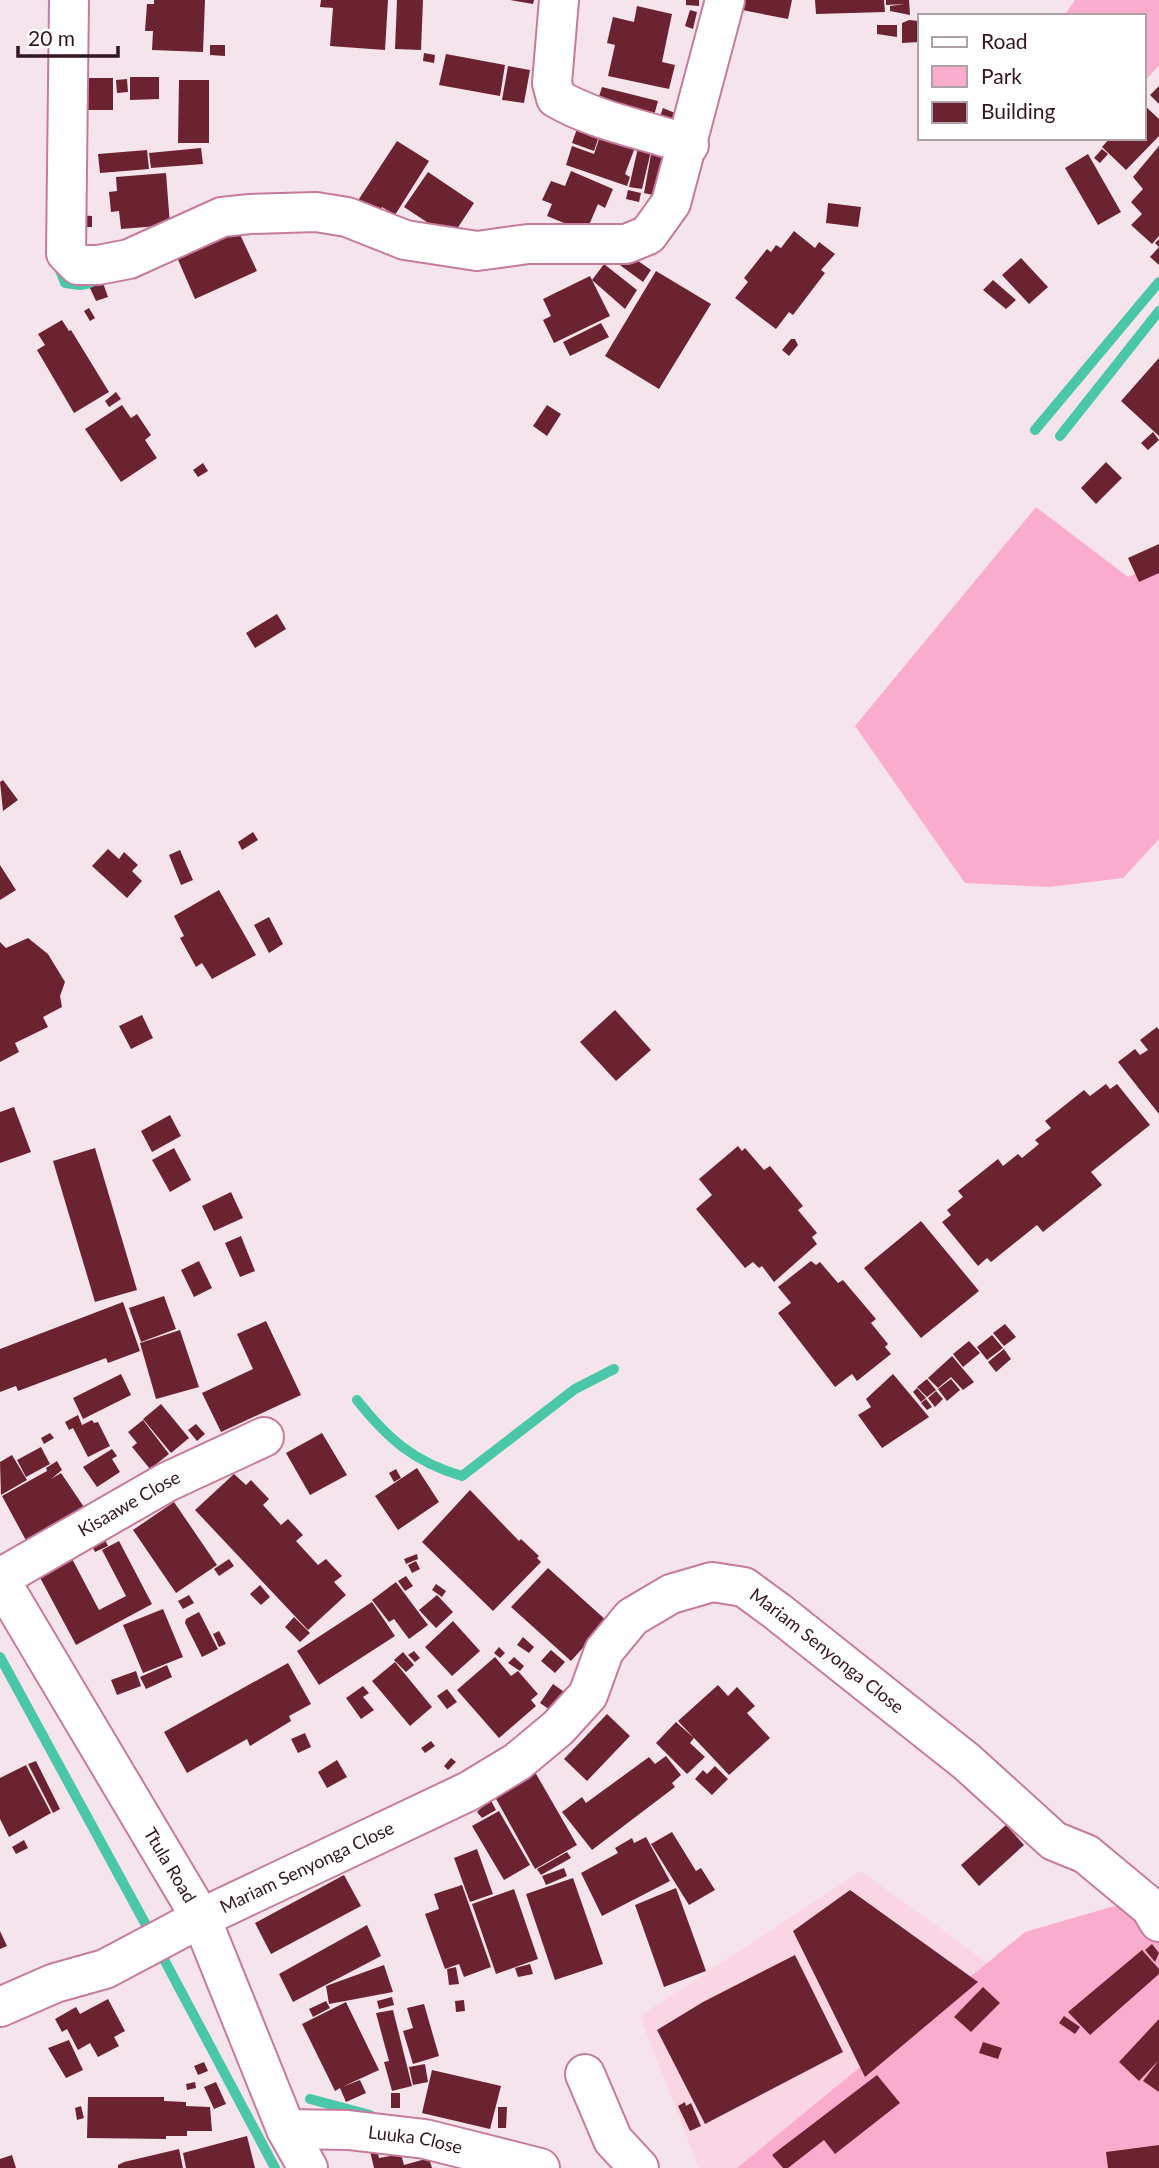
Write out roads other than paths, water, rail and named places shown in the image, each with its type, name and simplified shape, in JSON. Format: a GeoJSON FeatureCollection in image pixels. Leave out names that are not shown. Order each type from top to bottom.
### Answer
{"type":"FeatureCollection","features":[{"type":"Feature","properties":{"kind":"street"},"geometry":{"type":"LineString","coordinates":[[69,0],[66,253],[78,265],[98,265],[129,259],[222,217],[250,214],[316,212],[347,217],[405,240],[477,251],[528,244],[626,244],[648,235],[671,203],[724,0]]}},
{"type":"Feature","properties":{"kind":"street"},"geometry":{"type":"LineString","coordinates":[[559,0],[552,83],[556,99],[582,114],[648,130],[688,145]]}},
{"type":"Feature","properties":{"kind":"street","name":"Kisaawe Close"},"geometry":{"type":"LineString","coordinates":[[0,1579],[167,1482],[264,1437]]}},
{"type":"Feature","properties":{"kind":"street","name":"Ttula Road"},"geometry":{"type":"LineString","coordinates":[[0,1579],[201,1918],[286,2129],[308,2168]]}},
{"type":"Feature","properties":{"kind":"street","name":"Mariam Senyonga Close"},"geometry":{"type":"LineString","coordinates":[[0,2007],[55,1983],[105,1969],[201,1918],[413,1820],[516,1762],[558,1728],[588,1695],[604,1651],[632,1617],[671,1594],[712,1582],[744,1587],[778,1612],[967,1762],[1054,1841],[1086,1854],[1150,1907],[1159,1922]]}},
{"type":"Feature","properties":{"kind":"street"},"geometry":{"type":"LineString","coordinates":[[585,2074],[612,2140],[639,2168]]}},
{"type":"Feature","properties":{"kind":"street","name":"Luuka Close"},"geometry":{"type":"LineString","coordinates":[[286,2129],[348,2130],[412,2137],[540,2168]]}},
{"type":"Feature","properties":{"kind":"waterway"},"geometry":{"type":"LineString","coordinates":[[58,265],[65,283],[80,285],[97,282]]}},
{"type":"Feature","properties":{"kind":"waterway"},"geometry":{"type":"LineString","coordinates":[[1035,430],[1159,282]]}},
{"type":"Feature","properties":{"kind":"waterway"},"geometry":{"type":"LineString","coordinates":[[1060,436],[1159,311]]}},
{"type":"Feature","properties":{"kind":"waterway"},"geometry":{"type":"LineString","coordinates":[[357,1400],[403,1447],[430,1464],[462,1476],[575,1389],[614,1369]]}},
{"type":"Feature","properties":{"kind":"waterway"},"geometry":{"type":"LineString","coordinates":[[0,1657],[152,1936]]}},
{"type":"Feature","properties":{"kind":"waterway"},"geometry":{"type":"LineString","coordinates":[[159,1950],[275,2168]]}},
{"type":"Feature","properties":{"kind":"waterway"},"geometry":{"type":"LineString","coordinates":[[310,2099],[370,2115]]}}]}
